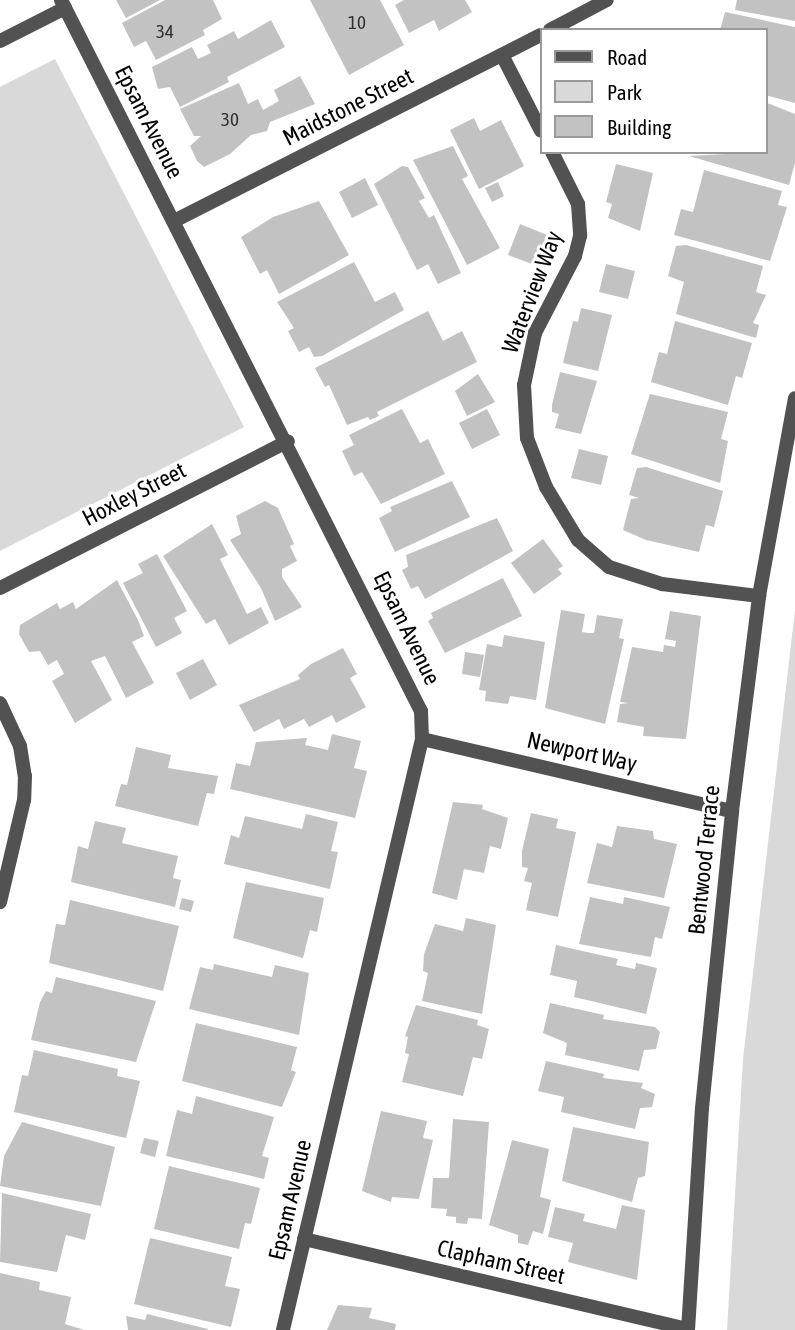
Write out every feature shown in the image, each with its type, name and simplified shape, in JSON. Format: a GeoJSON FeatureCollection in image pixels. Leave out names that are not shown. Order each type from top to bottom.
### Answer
{"type":"FeatureCollection","features":[{"type":"Feature","properties":{"kind":"street"},"geometry":{"type":"LineString","coordinates":[[554,28],[607,0]]}},
{"type":"Feature","properties":{"kind":"street"},"geometry":{"type":"LineString","coordinates":[[0,41],[63,4]]}},
{"type":"Feature","properties":{"kind":"street","name":"Epsam Avenue"},"geometry":{"type":"LineString","coordinates":[[63,4],[413,687],[421,711],[422,738],[282,1330]]}},
{"type":"Feature","properties":{"kind":"street","name":"Maidstone Street"},"geometry":{"type":"LineString","coordinates":[[174,221],[540,35]]}},
{"type":"Feature","properties":{"kind":"street"},"geometry":{"type":"LineString","coordinates":[[502,55],[540,129]]}},
{"type":"Feature","properties":{"kind":"street","name":"Waterview Way"},"geometry":{"type":"LineString","coordinates":[[553,154],[578,204],[580,236],[575,256],[536,333],[524,386],[527,438],[547,487],[578,540],[627,576],[759,596]]}},
{"type":"Feature","properties":{"kind":"street","name":"Bentwood Terrace"},"geometry":{"type":"LineString","coordinates":[[688,1330],[702,1108],[732,811],[759,596],[795,398]]}},
{"type":"Feature","properties":{"kind":"street","name":"Hoxley Street"},"geometry":{"type":"LineString","coordinates":[[0,588],[288,442]]}},
{"type":"Feature","properties":{"kind":"street"},"geometry":{"type":"LineString","coordinates":[[0,703],[20,746],[25,776],[24,800],[0,902]]}},
{"type":"Feature","properties":{"kind":"street","name":"Newport Way"},"geometry":{"type":"LineString","coordinates":[[422,738],[732,811]]}},
{"type":"Feature","properties":{"kind":"street","name":"Clapham Street"},"geometry":{"type":"LineString","coordinates":[[304,1238],[688,1330]]}},
{"type":"Feature","properties":{"kind":"green space"},"geometry":{"type":"Polygon","coordinates":[[[55,59],[244,427],[0,551],[0,87],[55,59]]]}},
{"type":"Feature","properties":{"kind":"green space"},"geometry":{"type":"Polygon","coordinates":[[[795,610],[795,1330],[727,1330],[743,1059],[795,610]]]}},
{"type":"Feature","properties":{"kind":"building"},"geometry":{"type":"Polygon","coordinates":[[[116,0],[160,0],[126,18],[116,0]]]}},
{"type":"Feature","properties":{"kind":"building"},"geometry":{"type":"Polygon","coordinates":[[[165,0],[213,0],[222,19],[203,30],[205,35],[156,60],[146,41],[134,47],[122,23],[165,0]]]}},
{"type":"Feature","properties":{"kind":"building"},"geometry":{"type":"Polygon","coordinates":[[[310,0],[380,0],[404,45],[349,75],[310,0]]]}},
{"type":"Feature","properties":{"kind":"building"},"geometry":{"type":"Polygon","coordinates":[[[404,0],[465,0],[472,12],[439,31],[434,20],[409,33],[395,5],[404,0]]]}},
{"type":"Feature","properties":{"kind":"building"},"geometry":{"type":"Polygon","coordinates":[[[737,0],[795,0],[795,21],[735,10],[737,0]]]}},
{"type":"Feature","properties":{"kind":"building"},"geometry":{"type":"Polygon","coordinates":[[[725,12],[795,27],[795,103],[767,96],[767,28],[721,28],[725,12]]]}},
{"type":"Feature","properties":{"kind":"building"},"geometry":{"type":"Polygon","coordinates":[[[271,20],[285,47],[227,77],[229,82],[180,107],[170,87],[158,89],[152,67],[192,47],[198,59],[211,53],[207,45],[234,31],[238,39],[271,20]]]}},
{"type":"Feature","properties":{"kind":"building"},"geometry":{"type":"Polygon","coordinates":[[[300,76],[315,104],[270,122],[267,131],[251,135],[230,154],[204,167],[197,161],[190,146],[201,136],[194,136],[180,109],[239,83],[248,104],[258,99],[263,110],[279,101],[274,90],[300,76]]]}},
{"type":"Feature","properties":{"kind":"building"},"geometry":{"type":"Polygon","coordinates":[[[767,103],[795,114],[795,163],[789,185],[689,156],[767,154],[767,103]]]}},
{"type":"Feature","properties":{"kind":"building"},"geometry":{"type":"Polygon","coordinates":[[[474,118],[480,131],[501,120],[524,166],[479,189],[450,130],[474,118]]]}},
{"type":"Feature","properties":{"kind":"building"},"geometry":{"type":"Polygon","coordinates":[[[453,146],[468,176],[462,179],[500,248],[467,265],[413,160],[453,146]]]}},
{"type":"Feature","properties":{"kind":"building"},"geometry":{"type":"Polygon","coordinates":[[[616,164],[653,173],[640,231],[608,218],[612,204],[606,202],[616,164]]]}},
{"type":"Feature","properties":{"kind":"building"},"geometry":{"type":"Polygon","coordinates":[[[402,166],[408,167],[425,198],[419,201],[429,218],[434,215],[461,273],[438,284],[428,264],[417,270],[374,184],[402,166]]]}},
{"type":"Feature","properties":{"kind":"building"},"geometry":{"type":"Polygon","coordinates":[[[704,170],[782,191],[778,205],[787,207],[770,261],[674,235],[681,209],[693,212],[704,170]]]}},
{"type":"Feature","properties":{"kind":"building"},"geometry":{"type":"Polygon","coordinates":[[[365,178],[378,205],[352,218],[339,192],[365,178]]]}},
{"type":"Feature","properties":{"kind":"building"},"geometry":{"type":"Polygon","coordinates":[[[498,182],[504,196],[492,202],[485,188],[498,182]]]}},
{"type":"Feature","properties":{"kind":"building"},"geometry":{"type":"Polygon","coordinates":[[[319,201],[349,255],[279,294],[267,270],[260,274],[241,237],[273,217],[319,201]]]}},
{"type":"Feature","properties":{"kind":"building"},"geometry":{"type":"Polygon","coordinates":[[[520,224],[552,237],[540,267],[508,255],[520,224]]]}},
{"type":"Feature","properties":{"kind":"building"},"geometry":{"type":"Polygon","coordinates":[[[686,245],[763,266],[756,292],[766,295],[753,323],[759,325],[756,338],[676,314],[684,282],[668,276],[676,246],[686,245]]]}},
{"type":"Feature","properties":{"kind":"building"},"geometry":{"type":"Polygon","coordinates":[[[354,262],[375,302],[395,292],[404,310],[322,356],[314,357],[309,347],[299,352],[288,331],[294,328],[277,302],[354,262]]]}},
{"type":"Feature","properties":{"kind":"building"},"geometry":{"type":"Polygon","coordinates":[[[606,264],[635,271],[628,299],[599,292],[606,264]]]}},
{"type":"Feature","properties":{"kind":"building"},"geometry":{"type":"Polygon","coordinates":[[[581,308],[612,315],[598,371],[563,363],[573,321],[578,322],[581,308]]]}},
{"type":"Feature","properties":{"kind":"building"},"geometry":{"type":"Polygon","coordinates":[[[428,311],[443,341],[462,331],[477,362],[377,412],[379,416],[347,425],[329,385],[325,387],[315,368],[428,311]]]}},
{"type":"Feature","properties":{"kind":"building"},"geometry":{"type":"Polygon","coordinates":[[[675,321],[752,343],[742,378],[736,376],[728,405],[651,382],[659,352],[667,354],[675,321]]]}},
{"type":"Feature","properties":{"kind":"building"},"geometry":{"type":"Polygon","coordinates":[[[560,372],[597,381],[581,434],[555,428],[559,414],[552,412],[552,405],[560,372]]]}},
{"type":"Feature","properties":{"kind":"building"},"geometry":{"type":"Polygon","coordinates":[[[478,374],[495,402],[467,416],[455,391],[478,374]]]}},
{"type":"Feature","properties":{"kind":"building"},"geometry":{"type":"Polygon","coordinates":[[[650,394],[728,412],[721,439],[728,441],[720,483],[631,454],[650,394]]]}},
{"type":"Feature","properties":{"kind":"building"},"geometry":{"type":"Polygon","coordinates":[[[402,409],[420,443],[428,439],[445,474],[381,504],[362,472],[354,476],[342,451],[354,445],[349,435],[402,409]]]}},
{"type":"Feature","properties":{"kind":"building"},"geometry":{"type":"Polygon","coordinates":[[[487,409],[500,435],[472,449],[459,423],[487,409]]]}},
{"type":"Feature","properties":{"kind":"building"},"geometry":{"type":"Polygon","coordinates":[[[579,449],[608,456],[601,485],[571,478],[579,449]]]}},
{"type":"Feature","properties":{"kind":"building"},"geometry":{"type":"Polygon","coordinates":[[[646,467],[723,491],[714,527],[706,525],[699,552],[646,540],[623,530],[631,499],[639,498],[629,495],[637,468],[646,467]]]}},
{"type":"Feature","properties":{"kind":"building"},"geometry":{"type":"Polygon","coordinates":[[[452,481],[470,517],[395,552],[379,518],[392,511],[390,507],[452,481]]]}},
{"type":"Feature","properties":{"kind":"building"},"geometry":{"type":"Polygon","coordinates":[[[265,501],[278,508],[294,544],[290,546],[297,561],[282,569],[282,577],[302,607],[275,621],[261,588],[230,540],[241,534],[236,516],[265,501]]]}},
{"type":"Feature","properties":{"kind":"building"},"geometry":{"type":"Polygon","coordinates":[[[497,518],[513,551],[425,599],[418,586],[411,589],[402,570],[408,567],[406,555],[497,518]]]}},
{"type":"Feature","properties":{"kind":"building"},"geometry":{"type":"Polygon","coordinates":[[[212,524],[228,555],[220,559],[247,614],[261,607],[269,623],[229,645],[215,619],[206,624],[163,556],[212,524]]]}},
{"type":"Feature","properties":{"kind":"building"},"geometry":{"type":"Polygon","coordinates":[[[543,539],[563,566],[558,569],[562,574],[534,594],[511,563],[543,539]]]}},
{"type":"Feature","properties":{"kind":"building"},"geometry":{"type":"Polygon","coordinates":[[[157,554],[187,611],[174,618],[182,633],[156,647],[123,583],[143,573],[138,564],[157,554]]]}},
{"type":"Feature","properties":{"kind":"building"},"geometry":{"type":"Polygon","coordinates":[[[503,578],[522,616],[445,653],[428,621],[433,618],[431,613],[503,578]]]}},
{"type":"Feature","properties":{"kind":"building"},"geometry":{"type":"Polygon","coordinates":[[[117,580],[144,636],[132,642],[154,683],[126,698],[105,656],[91,661],[112,700],[75,723],[52,681],[64,674],[57,660],[48,665],[40,651],[29,652],[19,634],[20,625],[57,603],[60,609],[73,602],[76,609],[117,580]]]}},
{"type":"Feature","properties":{"kind":"building"},"geometry":{"type":"Polygon","coordinates":[[[561,610],[585,614],[582,632],[588,633],[594,633],[597,615],[623,619],[619,638],[624,639],[605,724],[545,708],[561,610]]]}},
{"type":"Feature","properties":{"kind":"building"},"geometry":{"type":"Polygon","coordinates":[[[670,611],[701,616],[686,739],[643,736],[644,727],[617,722],[620,704],[629,703],[620,702],[632,647],[663,652],[664,645],[675,647],[676,641],[665,639],[670,611]]]}},
{"type":"Feature","properties":{"kind":"building"},"geometry":{"type":"Polygon","coordinates":[[[504,635],[545,642],[536,700],[510,696],[508,704],[485,701],[486,691],[479,690],[487,644],[502,647],[504,635]]]}},
{"type":"Feature","properties":{"kind":"building"},"geometry":{"type":"Polygon","coordinates":[[[343,648],[357,674],[350,678],[366,707],[336,723],[332,715],[309,727],[304,719],[284,729],[279,719],[254,732],[239,705],[300,679],[298,675],[311,664],[343,648]]]}},
{"type":"Feature","properties":{"kind":"building"},"geometry":{"type":"Polygon","coordinates":[[[465,652],[484,655],[480,677],[462,674],[465,652]]]}},
{"type":"Feature","properties":{"kind":"building"},"geometry":{"type":"Polygon","coordinates":[[[203,659],[217,685],[190,700],[176,673],[203,659]]]}},
{"type":"Feature","properties":{"kind":"building"},"geometry":{"type":"Polygon","coordinates":[[[332,734],[361,741],[354,768],[367,771],[355,818],[230,789],[236,763],[250,766],[256,742],[307,738],[305,745],[328,750],[332,734]]]}},
{"type":"Feature","properties":{"kind":"building"},"geometry":{"type":"Polygon","coordinates":[[[136,747],[171,755],[168,768],[218,776],[214,794],[207,793],[198,826],[115,806],[121,784],[127,785],[136,747]]]}},
{"type":"Feature","properties":{"kind":"building"},"geometry":{"type":"Polygon","coordinates":[[[453,802],[483,805],[482,809],[508,818],[501,849],[490,846],[484,873],[464,869],[457,900],[432,893],[453,802]]]}},
{"type":"Feature","properties":{"kind":"building"},"geometry":{"type":"Polygon","coordinates":[[[531,813],[558,819],[556,828],[576,832],[558,917],[526,910],[532,883],[524,881],[528,868],[522,867],[522,851],[531,813]]]}},
{"type":"Feature","properties":{"kind":"building"},"geometry":{"type":"Polygon","coordinates":[[[306,814],[338,822],[331,851],[338,852],[330,889],[224,864],[231,835],[239,838],[245,816],[302,829],[306,814]]]}},
{"type":"Feature","properties":{"kind":"building"},"geometry":{"type":"Polygon","coordinates":[[[95,821],[126,828],[122,843],[178,856],[173,878],[181,880],[175,907],[71,882],[78,846],[88,849],[95,821]]]}},
{"type":"Feature","properties":{"kind":"building"},"geometry":{"type":"Polygon","coordinates":[[[617,826],[653,831],[654,839],[677,844],[664,898],[587,883],[597,843],[612,847],[617,826]]]}},
{"type":"Feature","properties":{"kind":"building"},"geometry":{"type":"Polygon","coordinates":[[[246,882],[324,898],[317,932],[310,930],[303,958],[233,938],[246,882]]]}},
{"type":"Feature","properties":{"kind":"building"},"geometry":{"type":"Polygon","coordinates":[[[590,897],[623,904],[624,897],[670,907],[662,939],[655,937],[651,957],[579,944],[590,897]]]}},
{"type":"Feature","properties":{"kind":"building"},"geometry":{"type":"Polygon","coordinates":[[[182,898],[194,901],[191,912],[179,909],[182,898]]]}},
{"type":"Feature","properties":{"kind":"building"},"geometry":{"type":"Polygon","coordinates":[[[70,900],[179,926],[163,991],[49,963],[56,924],[65,925],[70,900]]]}},
{"type":"Feature","properties":{"kind":"building"},"geometry":{"type":"Polygon","coordinates":[[[466,918],[496,925],[482,1014],[422,1001],[428,973],[423,971],[424,954],[435,924],[463,931],[466,918]]]}},
{"type":"Feature","properties":{"kind":"building"},"geometry":{"type":"Polygon","coordinates":[[[556,945],[618,959],[616,965],[635,969],[636,963],[657,968],[646,1014],[574,997],[577,981],[550,975],[556,945]]]}},
{"type":"Feature","properties":{"kind":"building"},"geometry":{"type":"Polygon","coordinates":[[[214,964],[272,977],[275,965],[309,973],[299,1035],[189,1009],[200,967],[213,970],[214,964]]]}},
{"type":"Feature","properties":{"kind":"building"},"geometry":{"type":"Polygon","coordinates":[[[56,977],[156,1001],[136,1062],[31,1040],[40,1002],[46,991],[52,993],[56,977]]]}},
{"type":"Feature","properties":{"kind":"building"},"geometry":{"type":"Polygon","coordinates":[[[550,1003],[604,1015],[603,1019],[655,1027],[660,1032],[656,1049],[644,1050],[639,1071],[565,1055],[567,1043],[543,1033],[550,1003]]]}},
{"type":"Feature","properties":{"kind":"building"},"geometry":{"type":"Polygon","coordinates":[[[416,1005],[478,1020],[477,1025],[489,1029],[482,1059],[473,1057],[463,1096],[402,1082],[409,1054],[405,1053],[408,1037],[405,1036],[416,1005]]]}},
{"type":"Feature","properties":{"kind":"building"},"geometry":{"type":"Polygon","coordinates":[[[196,1023],[297,1047],[291,1070],[296,1072],[282,1107],[182,1081],[196,1023]]]}},
{"type":"Feature","properties":{"kind":"building"},"geometry":{"type":"Polygon","coordinates":[[[34,1050],[118,1069],[117,1076],[140,1081],[126,1138],[14,1112],[22,1075],[28,1076],[34,1050]]]}},
{"type":"Feature","properties":{"kind":"building"},"geometry":{"type":"Polygon","coordinates":[[[546,1061],[604,1074],[603,1078],[643,1083],[641,1088],[655,1094],[652,1107],[640,1108],[635,1129],[561,1112],[564,1097],[538,1091],[546,1061]]]}},
{"type":"Feature","properties":{"kind":"building"},"geometry":{"type":"Polygon","coordinates":[[[196,1096],[274,1117],[262,1156],[269,1158],[264,1179],[166,1156],[177,1110],[192,1114],[196,1096]]]}},
{"type":"Feature","properties":{"kind":"building"},"geometry":{"type":"Polygon","coordinates":[[[381,1111],[427,1121],[423,1138],[433,1140],[419,1199],[392,1197],[391,1202],[362,1191],[381,1111]]]}},
{"type":"Feature","properties":{"kind":"building"},"geometry":{"type":"Polygon","coordinates":[[[453,1119],[489,1122],[482,1219],[468,1218],[467,1224],[456,1223],[456,1217],[446,1216],[447,1209],[431,1208],[433,1178],[449,1178],[453,1119]]]}},
{"type":"Feature","properties":{"kind":"building"},"geometry":{"type":"Polygon","coordinates":[[[22,1122],[115,1147],[101,1206],[0,1186],[4,1156],[22,1122]]]}},
{"type":"Feature","properties":{"kind":"building"},"geometry":{"type":"Polygon","coordinates":[[[573,1127],[649,1142],[645,1176],[638,1178],[632,1202],[562,1181],[573,1127]]]}},
{"type":"Feature","properties":{"kind":"building"},"geometry":{"type":"Polygon","coordinates":[[[144,1138],[159,1141],[155,1157],[140,1153],[144,1138]]]}},
{"type":"Feature","properties":{"kind":"building"},"geometry":{"type":"Polygon","coordinates":[[[512,1140],[549,1149],[540,1197],[551,1200],[543,1234],[533,1231],[528,1245],[518,1243],[518,1235],[489,1225],[512,1140]]]}},
{"type":"Feature","properties":{"kind":"building"},"geometry":{"type":"Polygon","coordinates":[[[169,1166],[260,1188],[251,1224],[245,1223],[239,1249],[154,1229],[169,1166]]]}},
{"type":"Feature","properties":{"kind":"building"},"geometry":{"type":"Polygon","coordinates":[[[2,1193],[91,1214],[85,1240],[66,1235],[57,1272],[0,1262],[2,1193]]]}},
{"type":"Feature","properties":{"kind":"building"},"geometry":{"type":"Polygon","coordinates":[[[622,1205],[645,1210],[637,1280],[568,1262],[573,1243],[548,1237],[555,1207],[585,1214],[583,1221],[616,1229],[622,1205]]]}},
{"type":"Feature","properties":{"kind":"building"},"geometry":{"type":"Polygon","coordinates":[[[150,1238],[232,1257],[225,1286],[240,1289],[231,1327],[134,1304],[150,1238]]]}},
{"type":"Feature","properties":{"kind":"building"},"geometry":{"type":"Polygon","coordinates":[[[0,1273],[40,1282],[39,1290],[71,1297],[65,1324],[84,1330],[0,1330],[0,1273]]]}},
{"type":"Feature","properties":{"kind":"building"},"geometry":{"type":"Polygon","coordinates":[[[338,1305],[372,1308],[369,1318],[396,1324],[395,1330],[327,1330],[338,1305]]]}},
{"type":"Feature","properties":{"kind":"building"},"geometry":{"type":"Polygon","coordinates":[[[147,1314],[208,1330],[128,1330],[126,1316],[145,1320],[147,1314]]]}}]}
